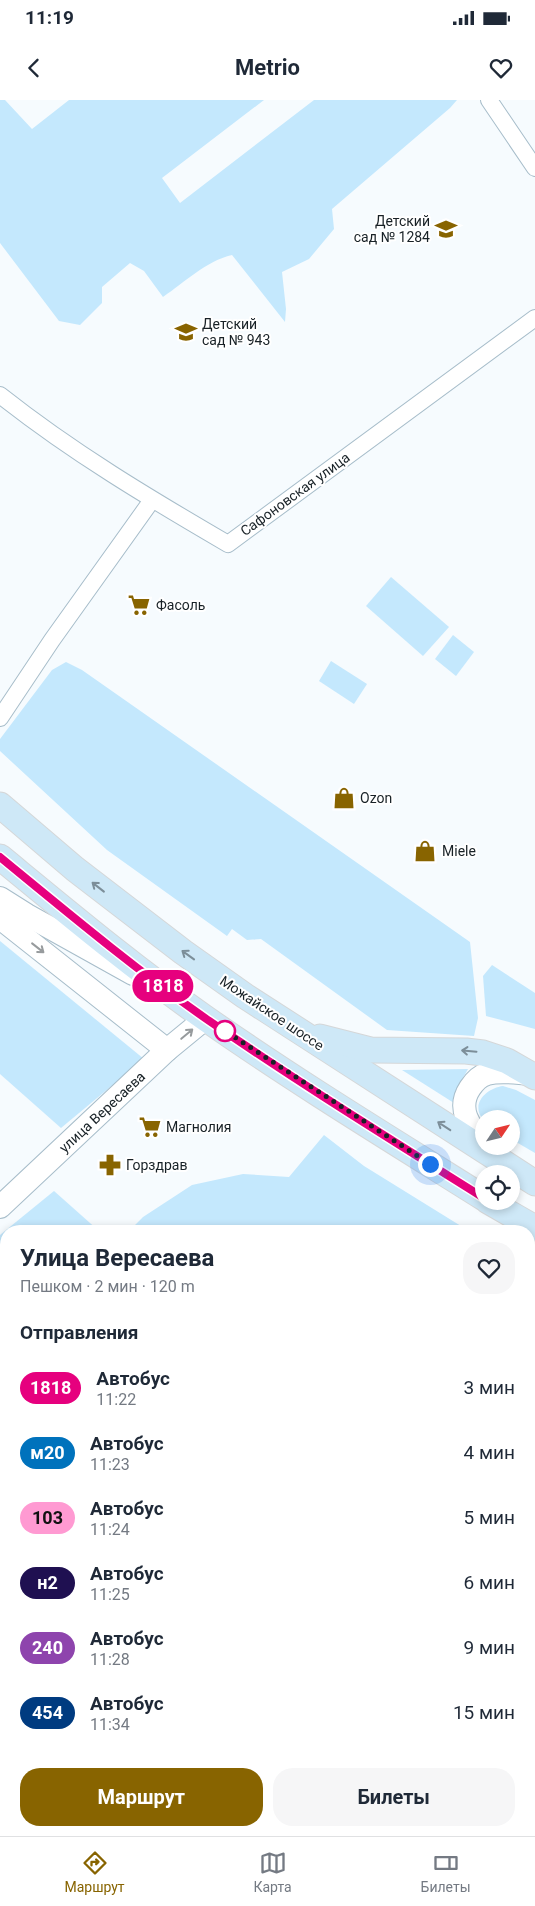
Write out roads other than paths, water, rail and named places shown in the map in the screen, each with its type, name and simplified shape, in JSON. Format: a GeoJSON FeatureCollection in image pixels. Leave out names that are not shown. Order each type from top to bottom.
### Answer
{"type":"FeatureCollection","features":[{"type":"Feature","properties":{"kind":"main road","name":"Можайское шоссе"},"geometry":{"type":"LineString","coordinates":[[0,805],[75,869],[183,952],[285,1024],[475,1143]]}},
{"type":"Feature","properties":{"kind":"main road"},"geometry":{"type":"LineString","coordinates":[[0,857],[179,999],[370,1127],[475,1192]]}},
{"type":"Feature","properties":{"kind":"main road"},"geometry":{"type":"LineString","coordinates":[[285,1024],[327,1040],[371,1050],[466,1050],[483,1053],[507,1061],[533,1075]]}},
{"type":"Feature","properties":{"kind":"main road","name":"Можайское шоссе"},"geometry":{"type":"LineString","coordinates":[[494,1155],[535,1183]]}},
{"type":"Feature","properties":{"kind":"main road"},"geometry":{"type":"LineString","coordinates":[[504,1210],[530,1225]]}},
{"type":"Feature","properties":{"kind":"street"},"geometry":{"type":"LineString","coordinates":[[489,100],[535,168]]}},
{"type":"Feature","properties":{"kind":"street","name":"Сафоновская улица"},"geometry":{"type":"LineString","coordinates":[[0,395],[90,461],[228,544],[535,318]]}},
{"type":"Feature","properties":{"kind":"street"},"geometry":{"type":"LineString","coordinates":[[0,718],[52,640],[152,500]]}},
{"type":"Feature","properties":{"kind":"street"},"geometry":{"type":"LineString","coordinates":[[0,898],[84,948],[179,999]]}},
{"type":"Feature","properties":{"kind":"street"},"geometry":{"type":"LineString","coordinates":[[0,918],[167,1050]]}},
{"type":"Feature","properties":{"kind":"street","name":"улица Вересаева"},"geometry":{"type":"LineString","coordinates":[[0,1207],[167,1050],[206,1018]]}},
{"type":"Feature","properties":{"kind":"street"},"geometry":{"type":"LineString","coordinates":[[475,1133],[464,1111],[463,1104],[466,1093],[474,1082],[482,1076],[502,1071],[533,1075]]}},
{"type":"Feature","properties":{"kind":"place","name":"Детский сад № 1284"},"geometry":{"type":"Point","coordinates":[446,229]}},
{"type":"Feature","properties":{"kind":"place","name":"Детский сад № 943"},"geometry":{"type":"Point","coordinates":[186,332]}},
{"type":"Feature","properties":{"kind":"place","name":"Фасоль"},"geometry":{"type":"Point","coordinates":[139,605]}},
{"type":"Feature","properties":{"kind":"place","name":"Ozon"},"geometry":{"type":"Point","coordinates":[344,798]}},
{"type":"Feature","properties":{"kind":"place","name":"Miele"},"geometry":{"type":"Point","coordinates":[425,851]}},
{"type":"Feature","properties":{"kind":"place","name":"Магнолия"},"geometry":{"type":"Point","coordinates":[150,1127]}},
{"type":"Feature","properties":{"kind":"place","name":"Горздрав"},"geometry":{"type":"Point","coordinates":[110,1165]}}]}
